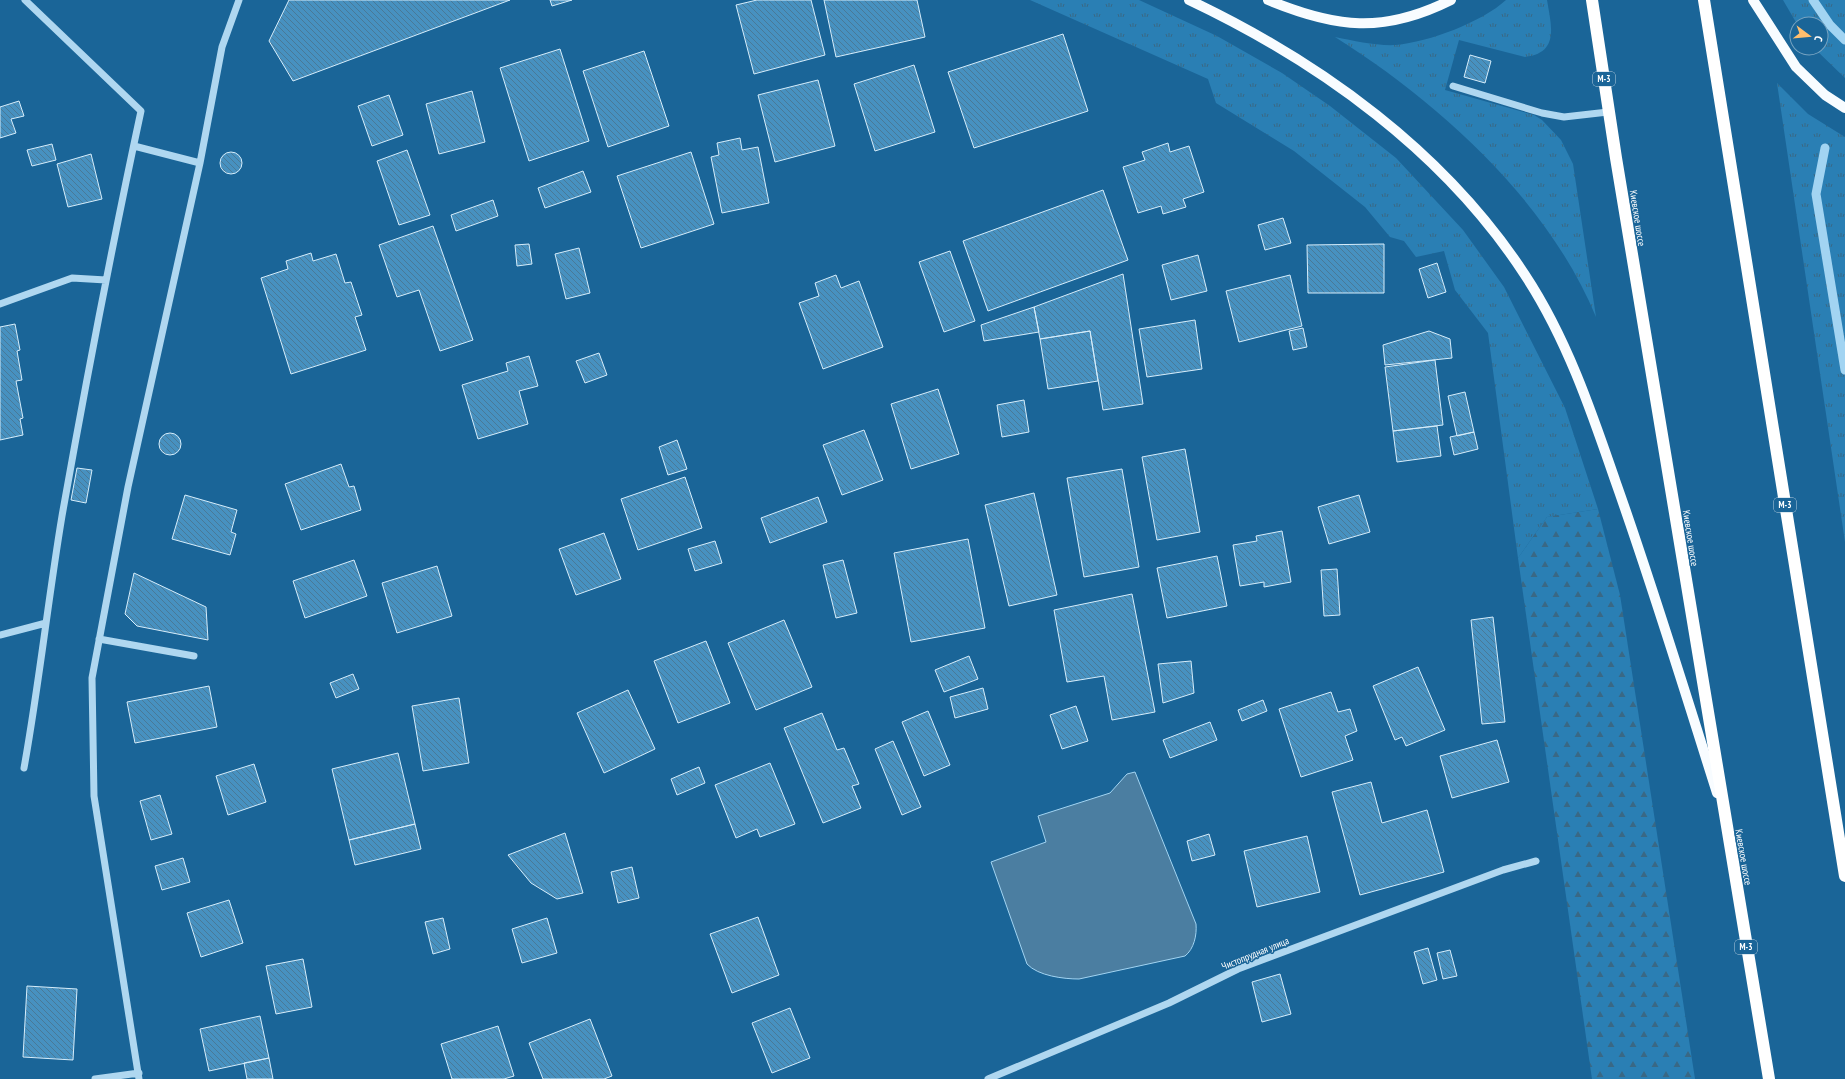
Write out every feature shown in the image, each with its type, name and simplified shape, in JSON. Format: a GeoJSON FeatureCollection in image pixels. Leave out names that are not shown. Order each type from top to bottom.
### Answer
{"type":"FeatureCollection","features":[{"type":"Feature","properties":{"kind":"highway","name":"Киевское шоссе"},"geometry":{"type":"LineString","coordinates":[[1592,0],[1608,112],[1769,1079]]}},
{"type":"Feature","properties":{"kind":"highway","name":"М-3"},"geometry":{"type":"LineString","coordinates":[[1704,0],[1845,876]]}},
{"type":"Feature","properties":{"kind":"main road"},"geometry":{"type":"LineString","coordinates":[[1189,0],[1225,17],[1292,55],[1341,88],[1379,117],[1413,146],[1449,182],[1482,218],[1526,275],[1544,306],[1570,362],[1603,444],[1639,547],[1724,814]]}},
{"type":"Feature","properties":{"kind":"main road"},"geometry":{"type":"LineString","coordinates":[[1268,0],[1317,17],[1347,22],[1377,24],[1404,19],[1451,0]]}},
{"type":"Feature","properties":{"kind":"main road"},"geometry":{"type":"LineString","coordinates":[[1753,0],[1796,67],[1826,95],[1845,108]]}},
{"type":"Feature","properties":{"kind":"street"},"geometry":{"type":"LineString","coordinates":[[24,768],[34,714],[62,518],[106,280],[141,111],[25,0]]}},
{"type":"Feature","properties":{"kind":"street"},"geometry":{"type":"LineString","coordinates":[[95,1079],[139,1076],[94,796],[92,678],[126,494],[200,163],[222,47],[239,0]]}},
{"type":"Feature","properties":{"kind":"street"},"geometry":{"type":"LineString","coordinates":[[1453,86],[1542,113],[1564,117],[1608,112]]}},
{"type":"Feature","properties":{"kind":"street"},"geometry":{"type":"LineString","coordinates":[[134,146],[200,163]]}},
{"type":"Feature","properties":{"kind":"street"},"geometry":{"type":"LineString","coordinates":[[0,304],[72,278],[106,280]]}},
{"type":"Feature","properties":{"kind":"street"},"geometry":{"type":"LineString","coordinates":[[0,635],[46,623]]}},
{"type":"Feature","properties":{"kind":"street"},"geometry":{"type":"LineString","coordinates":[[99,639],[194,656]]}},
{"type":"Feature","properties":{"kind":"street","name":"Чистопрудная улица"},"geometry":{"type":"LineString","coordinates":[[988,1079],[1169,1003],[1238,969],[1503,870],[1536,861]]}},
{"type":"Feature","properties":{"kind":"green space"},"geometry":{"type":"Polygon","coordinates":[[[1030,0],[1139,0],[1217,36],[1282,73],[1330,106],[1396,158],[1463,230],[1504,287],[1565,408],[1598,509],[1547,517],[1518,558],[1488,333],[1455,290],[1444,251],[1416,257],[1404,241],[1390,237],[1365,207],[1294,151],[1216,103],[1208,79],[1030,0]]]}},
{"type":"Feature","properties":{"kind":"green space"},"geometry":{"type":"Polygon","coordinates":[[[1506,0],[1547,0],[1551,36],[1544,50],[1525,57],[1459,40],[1445,90],[1534,115],[1542,120],[1561,140],[1573,164],[1596,317],[1575,274],[1550,234],[1520,195],[1487,158],[1451,124],[1413,92],[1374,63],[1335,37],[1381,45],[1396,45],[1424,40],[1454,30],[1469,23],[1496,8],[1506,0]]]}},
{"type":"Feature","properties":{"kind":"green space"},"geometry":{"type":"Polygon","coordinates":[[[1783,0],[1845,0],[1845,78],[1822,56],[1829,56],[1829,16],[1792,16],[1783,0]]]}},
{"type":"Feature","properties":{"kind":"green space"},"geometry":{"type":"Polygon","coordinates":[[[1777,83],[1808,114],[1845,137],[1845,542],[1777,83]]]}},
{"type":"Feature","properties":{"kind":"green space"},"geometry":{"type":"Polygon","coordinates":[[[1598,509],[1620,595],[1695,1079],[1592,1079],[1518,558],[1547,517],[1598,509]]]}},
{"type":"Feature","properties":{"kind":"shaded area"},"geometry":{"type":"Polygon","coordinates":[[[1135,772],[1196,924],[1196,933],[1193,946],[1185,956],[1079,979],[1044,974],[1027,964],[991,862],[1046,842],[1038,816],[1110,793],[1127,774],[1135,772]]]}},
{"type":"Feature","properties":{"kind":"building"},"geometry":{"type":"Polygon","coordinates":[[[289,0],[510,0],[293,81],[269,41],[289,0]]]}},
{"type":"Feature","properties":{"kind":"building"},"geometry":{"type":"Polygon","coordinates":[[[550,0],[572,0],[552,6],[550,0]]]}},
{"type":"Feature","properties":{"kind":"building"},"geometry":{"type":"Polygon","coordinates":[[[757,0],[811,0],[825,55],[754,74],[736,5],[757,0]]]}},
{"type":"Feature","properties":{"kind":"building"},"geometry":{"type":"Polygon","coordinates":[[[824,0],[917,0],[925,37],[836,57],[824,0]]]}},
{"type":"Feature","properties":{"kind":"building"},"geometry":{"type":"Polygon","coordinates":[[[1063,34],[1088,111],[974,148],[948,72],[1063,34]]]}},
{"type":"Feature","properties":{"kind":"building"},"geometry":{"type":"Polygon","coordinates":[[[560,49],[589,141],[529,161],[500,68],[560,49]]]}},
{"type":"Feature","properties":{"kind":"building"},"geometry":{"type":"Polygon","coordinates":[[[644,51],[669,126],[608,147],[583,71],[644,51]]]}},
{"type":"Feature","properties":{"kind":"building"},"geometry":{"type":"Polygon","coordinates":[[[1470,55],[1491,61],[1485,83],[1464,77],[1470,55]]]}},
{"type":"Feature","properties":{"kind":"building"},"geometry":{"type":"Polygon","coordinates":[[[914,65],[935,132],[875,151],[854,84],[914,65]]]}},
{"type":"Feature","properties":{"kind":"building"},"geometry":{"type":"Polygon","coordinates":[[[818,80],[835,146],[775,162],[758,95],[818,80]]]}},
{"type":"Feature","properties":{"kind":"building"},"geometry":{"type":"Polygon","coordinates":[[[472,91],[485,142],[439,154],[426,104],[472,91]]]}},
{"type":"Feature","properties":{"kind":"building"},"geometry":{"type":"Polygon","coordinates":[[[389,95],[403,135],[372,146],[358,106],[389,95]]]}},
{"type":"Feature","properties":{"kind":"building"},"geometry":{"type":"Polygon","coordinates":[[[19,101],[24,116],[11,119],[16,133],[0,138],[0,107],[19,101]]]}},
{"type":"Feature","properties":{"kind":"building"},"geometry":{"type":"Polygon","coordinates":[[[740,138],[742,150],[758,147],[769,203],[722,213],[711,157],[719,155],[717,143],[740,138]]]}},
{"type":"Feature","properties":{"kind":"building"},"geometry":{"type":"Polygon","coordinates":[[[1168,143],[1170,152],[1189,146],[1204,192],[1183,199],[1186,207],[1163,214],[1161,206],[1138,213],[1123,167],[1145,160],[1142,152],[1168,143]]]}},
{"type":"Feature","properties":{"kind":"building"},"geometry":{"type":"Polygon","coordinates":[[[52,144],[56,160],[32,166],[27,150],[52,144]]]}},
{"type":"Feature","properties":{"kind":"building"},"geometry":{"type":"Polygon","coordinates":[[[407,150],[430,215],[399,225],[377,161],[407,150]]]}},
{"type":"Feature","properties":{"kind":"building"},"geometry":{"type":"Polygon","coordinates":[[[231,152],[239,155],[242,163],[239,171],[231,174],[223,171],[220,163],[223,155],[231,152]]]}},
{"type":"Feature","properties":{"kind":"building"},"geometry":{"type":"Polygon","coordinates":[[[691,152],[714,224],[641,248],[617,176],[691,152]]]}},
{"type":"Feature","properties":{"kind":"building"},"geometry":{"type":"Polygon","coordinates":[[[91,154],[102,199],[68,207],[57,164],[91,154]]]}},
{"type":"Feature","properties":{"kind":"building"},"geometry":{"type":"Polygon","coordinates":[[[583,171],[591,192],[545,208],[538,188],[583,171]]]}},
{"type":"Feature","properties":{"kind":"building"},"geometry":{"type":"Polygon","coordinates":[[[1103,190],[1128,260],[988,311],[963,241],[1103,190]]]}},
{"type":"Feature","properties":{"kind":"building"},"geometry":{"type":"Polygon","coordinates":[[[493,200],[498,216],[456,231],[451,215],[493,200]]]}},
{"type":"Feature","properties":{"kind":"building"},"geometry":{"type":"Polygon","coordinates":[[[1283,218],[1291,243],[1265,250],[1258,225],[1283,218]]]}},
{"type":"Feature","properties":{"kind":"building"},"geometry":{"type":"Polygon","coordinates":[[[433,226],[473,340],[440,351],[419,290],[397,297],[379,245],[433,226]]]}},
{"type":"Feature","properties":{"kind":"building"},"geometry":{"type":"Polygon","coordinates":[[[529,244],[532,264],[517,266],[515,245],[529,244]]]}},
{"type":"Feature","properties":{"kind":"building"},"geometry":{"type":"Polygon","coordinates":[[[1384,244],[1384,293],[1308,293],[1307,245],[1384,244]]]}},
{"type":"Feature","properties":{"kind":"building"},"geometry":{"type":"Polygon","coordinates":[[[579,248],[590,293],[566,299],[555,254],[579,248]]]}},
{"type":"Feature","properties":{"kind":"building"},"geometry":{"type":"Polygon","coordinates":[[[950,251],[975,321],[944,332],[919,262],[950,251]]]}},
{"type":"Feature","properties":{"kind":"building"},"geometry":{"type":"Polygon","coordinates":[[[311,253],[313,261],[336,254],[345,283],[351,282],[362,315],[355,317],[366,350],[291,374],[261,278],[288,269],[286,261],[311,253]]]}},
{"type":"Feature","properties":{"kind":"building"},"geometry":{"type":"Polygon","coordinates":[[[1198,255],[1207,291],[1171,300],[1162,265],[1198,255]]]}},
{"type":"Feature","properties":{"kind":"building"},"geometry":{"type":"Polygon","coordinates":[[[1437,263],[1446,292],[1428,298],[1419,269],[1437,263]]]}},
{"type":"Feature","properties":{"kind":"building"},"geometry":{"type":"Polygon","coordinates":[[[1123,274],[1143,404],[1103,410],[1090,331],[1040,339],[1034,307],[1123,274]]]}},
{"type":"Feature","properties":{"kind":"building"},"geometry":{"type":"Polygon","coordinates":[[[836,275],[841,288],[859,281],[883,347],[823,369],[799,303],[819,296],[815,283],[836,275]]]}},
{"type":"Feature","properties":{"kind":"building"},"geometry":{"type":"Polygon","coordinates":[[[1290,275],[1302,326],[1239,342],[1226,291],[1290,275]]]}},
{"type":"Feature","properties":{"kind":"building"},"geometry":{"type":"Polygon","coordinates":[[[1034,307],[1039,332],[984,341],[981,325],[1034,307]]]}},
{"type":"Feature","properties":{"kind":"building"},"geometry":{"type":"Polygon","coordinates":[[[1195,320],[1202,369],[1147,377],[1139,329],[1195,320]]]}},
{"type":"Feature","properties":{"kind":"building"},"geometry":{"type":"Polygon","coordinates":[[[15,324],[20,350],[17,351],[22,380],[16,381],[23,418],[20,419],[23,435],[0,440],[0,327],[15,324]]]}},
{"type":"Feature","properties":{"kind":"building"},"geometry":{"type":"Polygon","coordinates":[[[1303,328],[1307,347],[1293,350],[1289,331],[1303,328]]]}},
{"type":"Feature","properties":{"kind":"building"},"geometry":{"type":"Polygon","coordinates":[[[1090,331],[1098,381],[1048,389],[1040,339],[1090,331]]]}},
{"type":"Feature","properties":{"kind":"building"},"geometry":{"type":"Polygon","coordinates":[[[1429,331],[1450,339],[1452,358],[1385,365],[1383,345],[1429,331]]]}},
{"type":"Feature","properties":{"kind":"building"},"geometry":{"type":"Polygon","coordinates":[[[599,353],[607,375],[585,383],[576,361],[599,353]]]}},
{"type":"Feature","properties":{"kind":"building"},"geometry":{"type":"Polygon","coordinates":[[[529,356],[538,386],[519,391],[528,424],[478,439],[462,385],[508,371],[506,363],[529,356]]]}},
{"type":"Feature","properties":{"kind":"building"},"geometry":{"type":"Polygon","coordinates":[[[1435,360],[1443,425],[1393,431],[1385,367],[1435,360]]]}},
{"type":"Feature","properties":{"kind":"building"},"geometry":{"type":"Polygon","coordinates":[[[938,389],[959,454],[911,469],[891,404],[938,389]]]}},
{"type":"Feature","properties":{"kind":"building"},"geometry":{"type":"Polygon","coordinates":[[[1465,392],[1474,432],[1457,436],[1448,396],[1465,392]]]}},
{"type":"Feature","properties":{"kind":"building"},"geometry":{"type":"Polygon","coordinates":[[[1024,400],[1029,432],[1002,437],[997,405],[1024,400]]]}},
{"type":"Feature","properties":{"kind":"building"},"geometry":{"type":"Polygon","coordinates":[[[1437,426],[1441,456],[1397,462],[1393,431],[1437,426]]]}},
{"type":"Feature","properties":{"kind":"building"},"geometry":{"type":"Polygon","coordinates":[[[864,430],[883,480],[842,495],[823,445],[864,430]]]}},
{"type":"Feature","properties":{"kind":"building"},"geometry":{"type":"Polygon","coordinates":[[[1474,432],[1478,449],[1454,455],[1450,437],[1474,432]]]}},
{"type":"Feature","properties":{"kind":"building"},"geometry":{"type":"Polygon","coordinates":[[[170,433],[178,436],[181,444],[178,452],[170,455],[162,452],[159,444],[162,436],[170,433]]]}},
{"type":"Feature","properties":{"kind":"building"},"geometry":{"type":"Polygon","coordinates":[[[677,440],[687,469],[668,475],[659,447],[677,440]]]}},
{"type":"Feature","properties":{"kind":"building"},"geometry":{"type":"Polygon","coordinates":[[[1185,449],[1200,532],[1157,540],[1142,457],[1185,449]]]}},
{"type":"Feature","properties":{"kind":"building"},"geometry":{"type":"Polygon","coordinates":[[[341,464],[349,487],[354,486],[361,510],[301,530],[285,484],[341,464]]]}},
{"type":"Feature","properties":{"kind":"building"},"geometry":{"type":"Polygon","coordinates":[[[77,468],[92,470],[86,503],[71,500],[77,468]]]}},
{"type":"Feature","properties":{"kind":"building"},"geometry":{"type":"Polygon","coordinates":[[[1122,469],[1139,567],[1084,577],[1067,478],[1122,469]]]}},
{"type":"Feature","properties":{"kind":"building"},"geometry":{"type":"Polygon","coordinates":[[[685,477],[702,528],[638,550],[621,499],[685,477]]]}},
{"type":"Feature","properties":{"kind":"building"},"geometry":{"type":"Polygon","coordinates":[[[1034,493],[1057,595],[1009,606],[985,505],[1034,493]]]}},
{"type":"Feature","properties":{"kind":"building"},"geometry":{"type":"Polygon","coordinates":[[[185,495],[237,510],[231,532],[236,534],[230,555],[172,539],[185,495]]]}},
{"type":"Feature","properties":{"kind":"building"},"geometry":{"type":"Polygon","coordinates":[[[1359,495],[1370,532],[1329,544],[1318,507],[1359,495]]]}},
{"type":"Feature","properties":{"kind":"building"},"geometry":{"type":"Polygon","coordinates":[[[818,497],[827,522],[770,543],[761,518],[818,497]]]}},
{"type":"Feature","properties":{"kind":"building"},"geometry":{"type":"Polygon","coordinates":[[[1282,531],[1291,582],[1264,587],[1264,582],[1240,586],[1233,545],[1257,541],[1256,536],[1282,531]]]}},
{"type":"Feature","properties":{"kind":"building"},"geometry":{"type":"Polygon","coordinates":[[[604,533],[621,579],[576,595],[559,549],[604,533]]]}},
{"type":"Feature","properties":{"kind":"building"},"geometry":{"type":"Polygon","coordinates":[[[968,539],[985,628],[911,642],[894,553],[968,539]]]}},
{"type":"Feature","properties":{"kind":"building"},"geometry":{"type":"Polygon","coordinates":[[[715,541],[722,563],[695,571],[688,549],[715,541]]]}},
{"type":"Feature","properties":{"kind":"building"},"geometry":{"type":"Polygon","coordinates":[[[1217,556],[1227,606],[1167,618],[1157,568],[1217,556]]]}},
{"type":"Feature","properties":{"kind":"building"},"geometry":{"type":"Polygon","coordinates":[[[354,560],[367,596],[305,618],[293,581],[354,560]]]}},
{"type":"Feature","properties":{"kind":"building"},"geometry":{"type":"Polygon","coordinates":[[[843,560],[857,613],[836,618],[823,565],[843,560]]]}},
{"type":"Feature","properties":{"kind":"building"},"geometry":{"type":"Polygon","coordinates":[[[437,566],[452,616],[397,633],[382,583],[437,566]]]}},
{"type":"Feature","properties":{"kind":"building"},"geometry":{"type":"Polygon","coordinates":[[[1337,569],[1340,615],[1324,616],[1321,570],[1337,569]]]}},
{"type":"Feature","properties":{"kind":"building"},"geometry":{"type":"Polygon","coordinates":[[[134,573],[206,607],[208,640],[137,626],[125,614],[134,573]]]}},
{"type":"Feature","properties":{"kind":"building"},"geometry":{"type":"Polygon","coordinates":[[[1132,594],[1155,712],[1112,720],[1104,676],[1067,682],[1054,610],[1132,594]]]}},
{"type":"Feature","properties":{"kind":"building"},"geometry":{"type":"Polygon","coordinates":[[[1493,617],[1505,722],[1482,724],[1471,620],[1493,617]]]}},
{"type":"Feature","properties":{"kind":"building"},"geometry":{"type":"Polygon","coordinates":[[[784,620],[812,687],[756,710],[728,643],[784,620]]]}},
{"type":"Feature","properties":{"kind":"building"},"geometry":{"type":"Polygon","coordinates":[[[706,641],[730,703],[678,723],[654,661],[706,641]]]}},
{"type":"Feature","properties":{"kind":"building"},"geometry":{"type":"Polygon","coordinates":[[[969,656],[978,679],[944,692],[935,670],[969,656]]]}},
{"type":"Feature","properties":{"kind":"building"},"geometry":{"type":"Polygon","coordinates":[[[1191,661],[1194,693],[1163,703],[1158,664],[1191,661]]]}},
{"type":"Feature","properties":{"kind":"building"},"geometry":{"type":"Polygon","coordinates":[[[1418,667],[1445,730],[1406,746],[1402,737],[1395,740],[1373,686],[1418,667]]]}},
{"type":"Feature","properties":{"kind":"building"},"geometry":{"type":"Polygon","coordinates":[[[353,674],[359,689],[336,698],[330,683],[353,674]]]}},
{"type":"Feature","properties":{"kind":"building"},"geometry":{"type":"Polygon","coordinates":[[[209,686],[217,727],[135,743],[127,702],[209,686]]]}},
{"type":"Feature","properties":{"kind":"building"},"geometry":{"type":"Polygon","coordinates":[[[983,688],[988,709],[955,718],[950,697],[983,688]]]}},
{"type":"Feature","properties":{"kind":"building"},"geometry":{"type":"Polygon","coordinates":[[[628,690],[655,749],[604,773],[577,713],[628,690]]]}},
{"type":"Feature","properties":{"kind":"building"},"geometry":{"type":"Polygon","coordinates":[[[1331,692],[1338,712],[1350,709],[1357,731],[1345,736],[1353,760],[1301,777],[1279,709],[1331,692]]]}},
{"type":"Feature","properties":{"kind":"building"},"geometry":{"type":"Polygon","coordinates":[[[459,698],[469,763],[423,771],[412,706],[459,698]]]}},
{"type":"Feature","properties":{"kind":"building"},"geometry":{"type":"Polygon","coordinates":[[[1263,700],[1267,711],[1242,721],[1238,710],[1263,700]]]}},
{"type":"Feature","properties":{"kind":"building"},"geometry":{"type":"Polygon","coordinates":[[[1076,706],[1088,741],[1062,749],[1050,715],[1076,706]]]}},
{"type":"Feature","properties":{"kind":"building"},"geometry":{"type":"Polygon","coordinates":[[[928,711],[950,765],[924,776],[902,722],[928,711]]]}},
{"type":"Feature","properties":{"kind":"building"},"geometry":{"type":"Polygon","coordinates":[[[822,713],[837,750],[844,748],[859,784],[852,786],[861,808],[823,823],[784,728],[822,713]]]}},
{"type":"Feature","properties":{"kind":"building"},"geometry":{"type":"Polygon","coordinates":[[[1210,722],[1217,740],[1170,758],[1163,740],[1210,722]]]}},
{"type":"Feature","properties":{"kind":"building"},"geometry":{"type":"Polygon","coordinates":[[[1497,740],[1509,782],[1452,798],[1440,756],[1497,740]]]}},
{"type":"Feature","properties":{"kind":"building"},"geometry":{"type":"Polygon","coordinates":[[[893,741],[921,807],[902,815],[875,749],[893,741]]]}},
{"type":"Feature","properties":{"kind":"building"},"geometry":{"type":"Polygon","coordinates":[[[398,753],[415,824],[349,840],[332,769],[398,753]]]}},
{"type":"Feature","properties":{"kind":"building"},"geometry":{"type":"Polygon","coordinates":[[[770,763],[795,824],[760,837],[757,829],[736,838],[715,785],[770,763]]]}},
{"type":"Feature","properties":{"kind":"building"},"geometry":{"type":"Polygon","coordinates":[[[254,764],[266,802],[228,815],[216,776],[254,764]]]}},
{"type":"Feature","properties":{"kind":"building"},"geometry":{"type":"Polygon","coordinates":[[[699,767],[705,783],[677,795],[671,779],[699,767]]]}},
{"type":"Feature","properties":{"kind":"building"},"geometry":{"type":"Polygon","coordinates":[[[1371,782],[1382,823],[1427,810],[1444,872],[1360,895],[1332,792],[1371,782]]]}},
{"type":"Feature","properties":{"kind":"building"},"geometry":{"type":"Polygon","coordinates":[[[160,795],[172,834],[151,840],[140,801],[160,795]]]}},
{"type":"Feature","properties":{"kind":"building"},"geometry":{"type":"Polygon","coordinates":[[[415,824],[421,849],[355,865],[349,840],[415,824]]]}},
{"type":"Feature","properties":{"kind":"building"},"geometry":{"type":"Polygon","coordinates":[[[565,833],[583,893],[557,899],[531,883],[508,855],[565,833]]]}},
{"type":"Feature","properties":{"kind":"building"},"geometry":{"type":"Polygon","coordinates":[[[1209,834],[1215,855],[1192,861],[1187,841],[1209,834]]]}},
{"type":"Feature","properties":{"kind":"building"},"geometry":{"type":"Polygon","coordinates":[[[1307,836],[1320,892],[1257,907],[1244,851],[1307,836]]]}},
{"type":"Feature","properties":{"kind":"building"},"geometry":{"type":"Polygon","coordinates":[[[183,858],[190,882],[162,890],[155,866],[183,858]]]}},
{"type":"Feature","properties":{"kind":"building"},"geometry":{"type":"Polygon","coordinates":[[[632,867],[639,898],[618,903],[611,872],[632,867]]]}},
{"type":"Feature","properties":{"kind":"building"},"geometry":{"type":"Polygon","coordinates":[[[229,900],[243,943],[201,957],[187,913],[229,900]]]}},
{"type":"Feature","properties":{"kind":"building"},"geometry":{"type":"Polygon","coordinates":[[[758,917],[779,975],[732,993],[710,934],[758,917]]]}},
{"type":"Feature","properties":{"kind":"building"},"geometry":{"type":"Polygon","coordinates":[[[443,918],[450,949],[433,954],[425,922],[443,918]]]}},
{"type":"Feature","properties":{"kind":"building"},"geometry":{"type":"Polygon","coordinates":[[[547,918],[557,953],[522,963],[512,929],[547,918]]]}},
{"type":"Feature","properties":{"kind":"building"},"geometry":{"type":"Polygon","coordinates":[[[1428,948],[1437,980],[1423,984],[1414,952],[1428,948]]]}},
{"type":"Feature","properties":{"kind":"building"},"geometry":{"type":"Polygon","coordinates":[[[1450,950],[1457,976],[1443,979],[1437,953],[1450,950]]]}},
{"type":"Feature","properties":{"kind":"building"},"geometry":{"type":"Polygon","coordinates":[[[303,959],[312,1007],[276,1014],[266,966],[303,959]]]}},
{"type":"Feature","properties":{"kind":"building"},"geometry":{"type":"Polygon","coordinates":[[[1280,974],[1291,1014],[1262,1022],[1252,982],[1280,974]]]}},
{"type":"Feature","properties":{"kind":"building"},"geometry":{"type":"Polygon","coordinates":[[[27,986],[77,989],[73,1060],[23,1057],[27,986]]]}},
{"type":"Feature","properties":{"kind":"building"},"geometry":{"type":"Polygon","coordinates":[[[790,1008],[810,1058],[772,1073],[752,1023],[790,1008]]]}},
{"type":"Feature","properties":{"kind":"building"},"geometry":{"type":"Polygon","coordinates":[[[260,1016],[269,1058],[209,1071],[200,1029],[260,1016]]]}},
{"type":"Feature","properties":{"kind":"building"},"geometry":{"type":"Polygon","coordinates":[[[590,1019],[612,1076],[604,1079],[543,1079],[529,1043],[590,1019]]]}},
{"type":"Feature","properties":{"kind":"building"},"geometry":{"type":"Polygon","coordinates":[[[498,1026],[514,1076],[504,1079],[452,1079],[441,1044],[498,1026]]]}},
{"type":"Feature","properties":{"kind":"building"},"geometry":{"type":"Polygon","coordinates":[[[269,1058],[273,1079],[247,1079],[244,1063],[269,1058]]]}},
{"type":"Feature","properties":{"kind":"waterway"},"geometry":{"type":"LineString","coordinates":[[1813,0],[1830,25],[1845,40]]}},
{"type":"Feature","properties":{"kind":"waterway"},"geometry":{"type":"LineString","coordinates":[[1825,148],[1816,194],[1845,370]]}}]}
